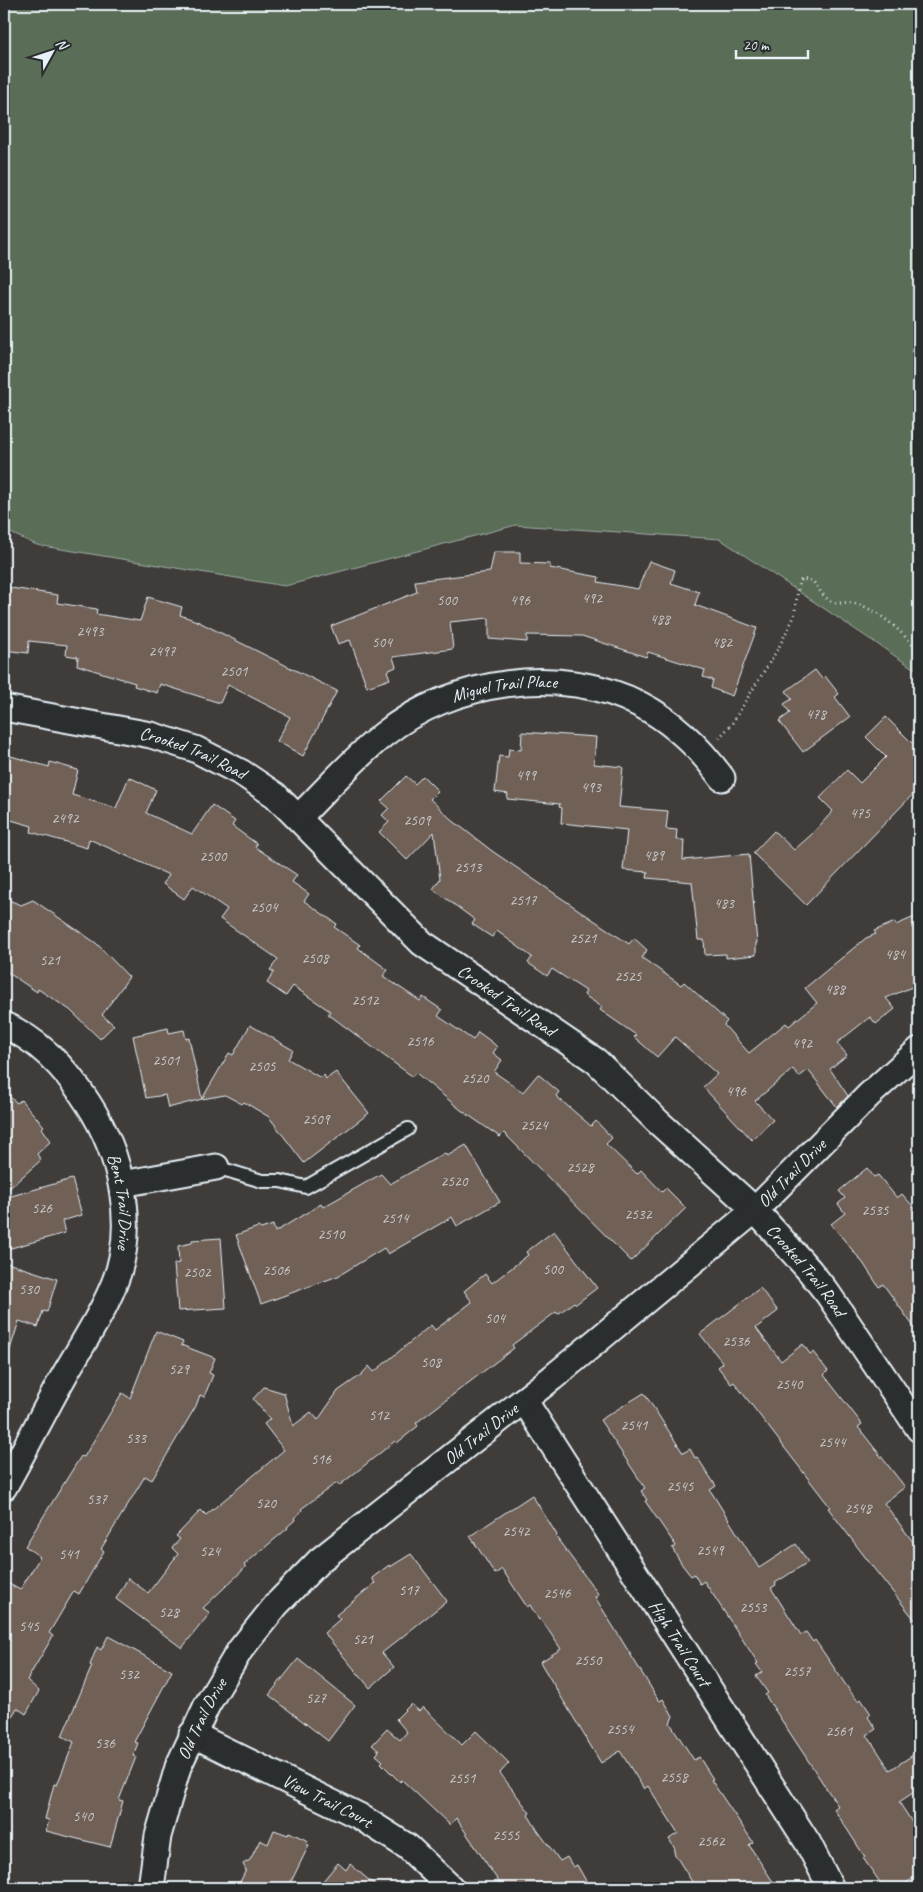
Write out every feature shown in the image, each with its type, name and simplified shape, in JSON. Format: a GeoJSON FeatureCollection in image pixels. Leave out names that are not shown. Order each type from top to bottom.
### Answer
{"type":"FeatureCollection","features":[{"type":"Feature","properties":{"kind":"street","name":"Miguel Trail Place"},"geometry":{"type":"LineString","coordinates":[[298,817],[383,735],[406,720],[426,708],[456,696],[507,684],[560,682],[615,693],[640,704],[665,719],[704,754],[722,778]]}},
{"type":"Feature","properties":{"kind":"street","name":"Crooked Trail Road"},"geometry":{"type":"LineString","coordinates":[[4,708],[151,735],[194,749],[242,773],[275,795],[355,878],[422,943],[596,1060],[657,1121],[755,1210],[823,1288],[919,1429]]}},
{"type":"Feature","properties":{"kind":"street","name":"Bent Trail Drive"},"geometry":{"type":"LineString","coordinates":[[4,1025],[29,1038],[46,1051],[75,1082],[98,1119],[108,1140],[122,1184],[124,1235],[115,1284],[4,1487]]}},
{"type":"Feature","properties":{"kind":"street","name":"Old Trail Drive"},"geometry":{"type":"LineString","coordinates":[[151,1888],[158,1836],[166,1801],[192,1734],[240,1650],[277,1604],[312,1567],[524,1400],[755,1210],[875,1089],[919,1050]]}},
{"type":"Feature","properties":{"kind":"street"},"geometry":{"type":"LineString","coordinates":[[122,1184],[216,1167]]}},
{"type":"Feature","properties":{"kind":"street","name":"High Trail Court"},"geometry":{"type":"LineString","coordinates":[[524,1400],[808,1843],[831,1888]]}},
{"type":"Feature","properties":{"kind":"street","name":"View Trail Court"},"geometry":{"type":"LineString","coordinates":[[192,1734],[359,1816],[408,1847],[451,1888]]}},
{"type":"Feature","properties":{"kind":"lane"},"geometry":{"type":"LineString","coordinates":[[216,1167],[262,1181],[280,1181],[306,1187],[408,1129]]}},
{"type":"Feature","properties":{"kind":"path"},"geometry":{"type":"LineString","coordinates":[[704,754],[731,725],[779,648],[794,617],[799,583],[802,579],[813,581],[824,597],[835,604],[850,603],[862,606],[880,615],[919,651]]}},
{"type":"Feature","properties":{"kind":"green space"},"geometry":{"type":"Polygon","coordinates":[[[4,4],[919,4],[919,667],[913,668],[720,539],[516,525],[285,586],[37,545],[4,530],[4,4]]]}},
{"type":"Feature","properties":{"kind":"building"},"geometry":{"type":"Polygon","coordinates":[[[494,552],[520,552],[520,563],[550,564],[550,568],[599,577],[598,582],[638,589],[649,561],[675,570],[671,583],[699,592],[695,605],[757,628],[732,696],[711,688],[713,680],[703,677],[705,670],[648,652],[646,657],[582,636],[527,635],[527,642],[489,639],[489,618],[450,622],[453,649],[393,657],[396,667],[387,671],[390,679],[367,687],[350,640],[338,644],[331,626],[417,592],[415,581],[490,572],[494,552]]]}},
{"type":"Feature","properties":{"kind":"building"},"geometry":{"type":"Polygon","coordinates":[[[4,587],[58,595],[57,603],[97,609],[96,614],[140,621],[148,597],[182,607],[180,615],[197,621],[337,691],[303,756],[277,741],[290,717],[228,685],[220,703],[160,684],[157,693],[134,686],[135,683],[77,665],[78,657],[66,655],[67,645],[29,641],[28,653],[4,650],[4,587]]]}},
{"type":"Feature","properties":{"kind":"building"},"geometry":{"type":"Polygon","coordinates":[[[815,670],[822,679],[825,676],[839,694],[835,697],[850,717],[803,752],[779,721],[790,713],[784,704],[792,699],[786,691],[815,670]]]}},
{"type":"Feature","properties":{"kind":"building"},"geometry":{"type":"Polygon","coordinates":[[[886,717],[919,750],[919,788],[806,905],[753,853],[774,831],[794,850],[811,835],[833,811],[820,798],[847,770],[860,783],[886,757],[866,737],[886,717]]]}},
{"type":"Feature","properties":{"kind":"building"},"geometry":{"type":"Polygon","coordinates":[[[522,732],[596,737],[594,764],[623,767],[619,807],[668,811],[666,829],[677,830],[676,840],[684,840],[683,860],[749,854],[757,943],[756,955],[726,958],[726,954],[705,955],[704,940],[698,940],[692,882],[647,878],[648,872],[623,870],[627,830],[561,823],[562,808],[559,807],[560,804],[507,799],[508,794],[495,792],[499,756],[508,757],[509,749],[521,750],[522,732]]]}},
{"type":"Feature","properties":{"kind":"building"},"geometry":{"type":"Polygon","coordinates":[[[4,754],[49,767],[50,762],[78,770],[72,795],[116,808],[129,777],[156,790],[146,813],[192,834],[212,805],[235,821],[232,826],[257,844],[255,847],[297,875],[292,882],[309,894],[304,901],[337,924],[334,927],[360,945],[358,948],[388,970],[383,976],[420,1001],[423,997],[442,1010],[438,1016],[473,1040],[478,1032],[493,1043],[497,1047],[493,1053],[502,1060],[494,1072],[523,1092],[538,1074],[559,1092],[556,1096],[591,1126],[596,1121],[612,1138],[606,1144],[637,1174],[641,1170],[662,1192],[666,1188],[686,1208],[631,1261],[504,1133],[500,1137],[461,1110],[416,1073],[412,1076],[328,1014],[330,1011],[293,986],[286,996],[267,983],[274,972],[270,970],[278,959],[220,919],[227,909],[193,886],[184,899],[163,884],[169,875],[89,839],[87,848],[31,832],[32,826],[4,818],[4,754]]]}},
{"type":"Feature","properties":{"kind":"building"},"geometry":{"type":"Polygon","coordinates":[[[406,776],[415,784],[423,776],[438,791],[430,799],[452,820],[492,851],[629,944],[634,938],[647,950],[642,958],[681,985],[684,982],[727,1021],[724,1025],[749,1053],[786,1023],[789,1026],[817,1003],[805,988],[866,938],[876,934],[874,931],[895,922],[896,925],[919,915],[919,984],[886,998],[895,1009],[876,1024],[870,1017],[837,1043],[847,1055],[830,1069],[848,1096],[837,1107],[808,1070],[799,1077],[793,1069],[755,1101],[773,1120],[752,1140],[703,1087],[717,1074],[675,1037],[657,1057],[634,1037],[636,1035],[600,1010],[602,1007],[584,995],[586,991],[552,969],[547,976],[528,963],[532,957],[497,931],[492,937],[472,924],[475,920],[433,889],[440,879],[434,832],[407,860],[379,832],[389,822],[382,815],[389,808],[381,801],[406,776]]]}},
{"type":"Feature","properties":{"kind":"building"},"geometry":{"type":"Polygon","coordinates":[[[4,898],[21,905],[33,900],[96,943],[129,977],[102,1015],[114,1025],[100,1039],[70,1010],[38,989],[37,992],[4,970],[4,898]]]}},
{"type":"Feature","properties":{"kind":"building"},"geometry":{"type":"Polygon","coordinates":[[[250,1025],[293,1050],[288,1059],[321,1078],[324,1075],[326,1079],[336,1072],[369,1113],[304,1163],[269,1117],[244,1102],[242,1104],[225,1095],[202,1099],[229,1053],[233,1055],[250,1025]]]}},
{"type":"Feature","properties":{"kind":"building"},"geometry":{"type":"Polygon","coordinates":[[[168,1028],[169,1033],[184,1030],[186,1039],[189,1038],[202,1099],[168,1108],[165,1095],[146,1098],[133,1036],[168,1028]]]}},
{"type":"Feature","properties":{"kind":"building"},"geometry":{"type":"Polygon","coordinates":[[[4,1092],[17,1103],[21,1100],[44,1126],[42,1128],[51,1141],[37,1154],[41,1160],[4,1193],[4,1092]]]}},
{"type":"Feature","properties":{"kind":"building"},"geometry":{"type":"Polygon","coordinates":[[[466,1145],[500,1202],[457,1226],[452,1217],[388,1254],[384,1248],[338,1276],[261,1304],[236,1235],[258,1227],[261,1229],[273,1225],[275,1232],[321,1204],[323,1207],[381,1174],[390,1184],[445,1153],[447,1156],[466,1145]]]}},
{"type":"Feature","properties":{"kind":"building"},"geometry":{"type":"Polygon","coordinates":[[[867,1168],[874,1177],[878,1175],[897,1198],[902,1194],[919,1213],[919,1334],[883,1284],[879,1287],[863,1263],[831,1224],[845,1213],[838,1204],[845,1198],[839,1191],[867,1168]]]}},
{"type":"Feature","properties":{"kind":"building"},"geometry":{"type":"Polygon","coordinates":[[[72,1179],[82,1215],[62,1221],[65,1233],[4,1250],[4,1198],[72,1179]]]}},
{"type":"Feature","properties":{"kind":"building"},"geometry":{"type":"Polygon","coordinates":[[[554,1231],[597,1288],[576,1304],[574,1302],[558,1314],[556,1312],[512,1345],[514,1348],[416,1423],[418,1426],[397,1443],[395,1441],[340,1485],[336,1483],[301,1509],[302,1511],[294,1518],[295,1520],[288,1528],[244,1565],[246,1567],[203,1608],[210,1613],[182,1648],[116,1599],[128,1578],[148,1593],[178,1554],[172,1548],[180,1539],[176,1536],[201,1510],[206,1515],[284,1450],[264,1424],[270,1419],[253,1399],[264,1387],[284,1393],[293,1426],[311,1412],[318,1420],[338,1391],[361,1375],[369,1366],[374,1372],[431,1325],[435,1330],[472,1302],[464,1291],[485,1274],[492,1283],[528,1255],[526,1252],[554,1231]]]}},
{"type":"Feature","properties":{"kind":"building"},"geometry":{"type":"Polygon","coordinates":[[[221,1238],[226,1308],[178,1311],[174,1264],[179,1263],[178,1246],[192,1243],[192,1240],[221,1238]]]}},
{"type":"Feature","properties":{"kind":"building"},"geometry":{"type":"Polygon","coordinates":[[[4,1262],[57,1279],[47,1312],[43,1311],[38,1327],[19,1321],[8,1356],[4,1355],[4,1262]]]}},
{"type":"Feature","properties":{"kind":"building"},"geometry":{"type":"Polygon","coordinates":[[[760,1288],[778,1311],[756,1328],[781,1361],[803,1344],[810,1354],[813,1352],[828,1371],[824,1375],[862,1424],[858,1427],[905,1487],[884,1503],[919,1550],[919,1625],[875,1570],[828,1508],[830,1507],[734,1382],[731,1384],[718,1367],[723,1363],[700,1334],[760,1288]]]}},
{"type":"Feature","properties":{"kind":"building"},"geometry":{"type":"Polygon","coordinates":[[[156,1331],[183,1342],[181,1345],[215,1358],[209,1373],[213,1375],[204,1397],[200,1395],[196,1406],[152,1480],[145,1476],[101,1549],[104,1551],[79,1594],[74,1591],[49,1633],[53,1636],[27,1680],[39,1691],[26,1714],[17,1708],[4,1730],[4,1581],[20,1590],[40,1557],[25,1546],[81,1456],[84,1457],[122,1393],[130,1398],[156,1331]]]}},
{"type":"Feature","properties":{"kind":"building"},"geometry":{"type":"Polygon","coordinates":[[[644,1393],[683,1453],[690,1449],[695,1458],[697,1457],[716,1486],[710,1490],[759,1568],[796,1544],[808,1562],[775,1583],[776,1585],[771,1588],[801,1635],[806,1632],[813,1642],[815,1640],[850,1691],[858,1701],[861,1699],[871,1714],[868,1717],[876,1729],[867,1735],[890,1770],[919,1751],[919,1789],[899,1802],[919,1833],[919,1875],[898,1888],[884,1888],[863,1858],[865,1857],[834,1809],[838,1806],[765,1695],[768,1693],[756,1676],[762,1672],[756,1664],[758,1663],[704,1581],[700,1584],[694,1574],[691,1576],[683,1566],[672,1548],[676,1546],[645,1501],[647,1500],[641,1491],[645,1488],[600,1420],[644,1393]]]}},
{"type":"Feature","properties":{"kind":"building"},"geometry":{"type":"Polygon","coordinates":[[[532,1495],[557,1535],[556,1537],[599,1595],[595,1597],[658,1699],[660,1701],[663,1699],[673,1716],[670,1723],[694,1760],[699,1757],[713,1779],[711,1780],[753,1842],[749,1845],[777,1888],[696,1888],[674,1853],[675,1849],[669,1839],[678,1833],[648,1786],[644,1789],[620,1751],[601,1763],[540,1662],[561,1649],[530,1605],[527,1607],[502,1569],[495,1574],[470,1536],[532,1495]]]}},
{"type":"Feature","properties":{"kind":"building"},"geometry":{"type":"Polygon","coordinates":[[[411,1554],[447,1601],[382,1653],[394,1667],[370,1688],[324,1633],[340,1619],[336,1615],[375,1583],[372,1578],[389,1565],[390,1567],[411,1554]]]}},
{"type":"Feature","properties":{"kind":"building"},"geometry":{"type":"Polygon","coordinates":[[[108,1636],[172,1671],[134,1742],[138,1743],[133,1756],[136,1757],[119,1800],[123,1801],[110,1847],[46,1831],[49,1820],[45,1819],[54,1784],[57,1785],[74,1742],[62,1736],[92,1666],[90,1665],[97,1647],[101,1650],[108,1636]]]}},
{"type":"Feature","properties":{"kind":"building"},"geometry":{"type":"Polygon","coordinates":[[[298,1659],[355,1705],[328,1741],[269,1695],[298,1659]]]}},
{"type":"Feature","properties":{"kind":"building"},"geometry":{"type":"Polygon","coordinates":[[[411,1704],[419,1711],[423,1707],[462,1745],[476,1731],[509,1763],[500,1773],[530,1813],[528,1815],[538,1831],[560,1861],[567,1857],[573,1867],[577,1865],[590,1888],[503,1888],[456,1818],[450,1825],[381,1763],[383,1761],[376,1755],[379,1751],[372,1745],[387,1729],[400,1740],[407,1732],[396,1719],[411,1704]]]}},
{"type":"Feature","properties":{"kind":"building"},"geometry":{"type":"Polygon","coordinates":[[[274,1830],[288,1835],[289,1832],[308,1841],[306,1844],[309,1845],[288,1888],[237,1888],[246,1870],[243,1864],[250,1860],[260,1840],[268,1844],[274,1830]]]}},
{"type":"Feature","properties":{"kind":"building"},"geometry":{"type":"Polygon","coordinates":[[[338,1863],[346,1870],[350,1864],[378,1888],[317,1888],[338,1863]]]}}]}
